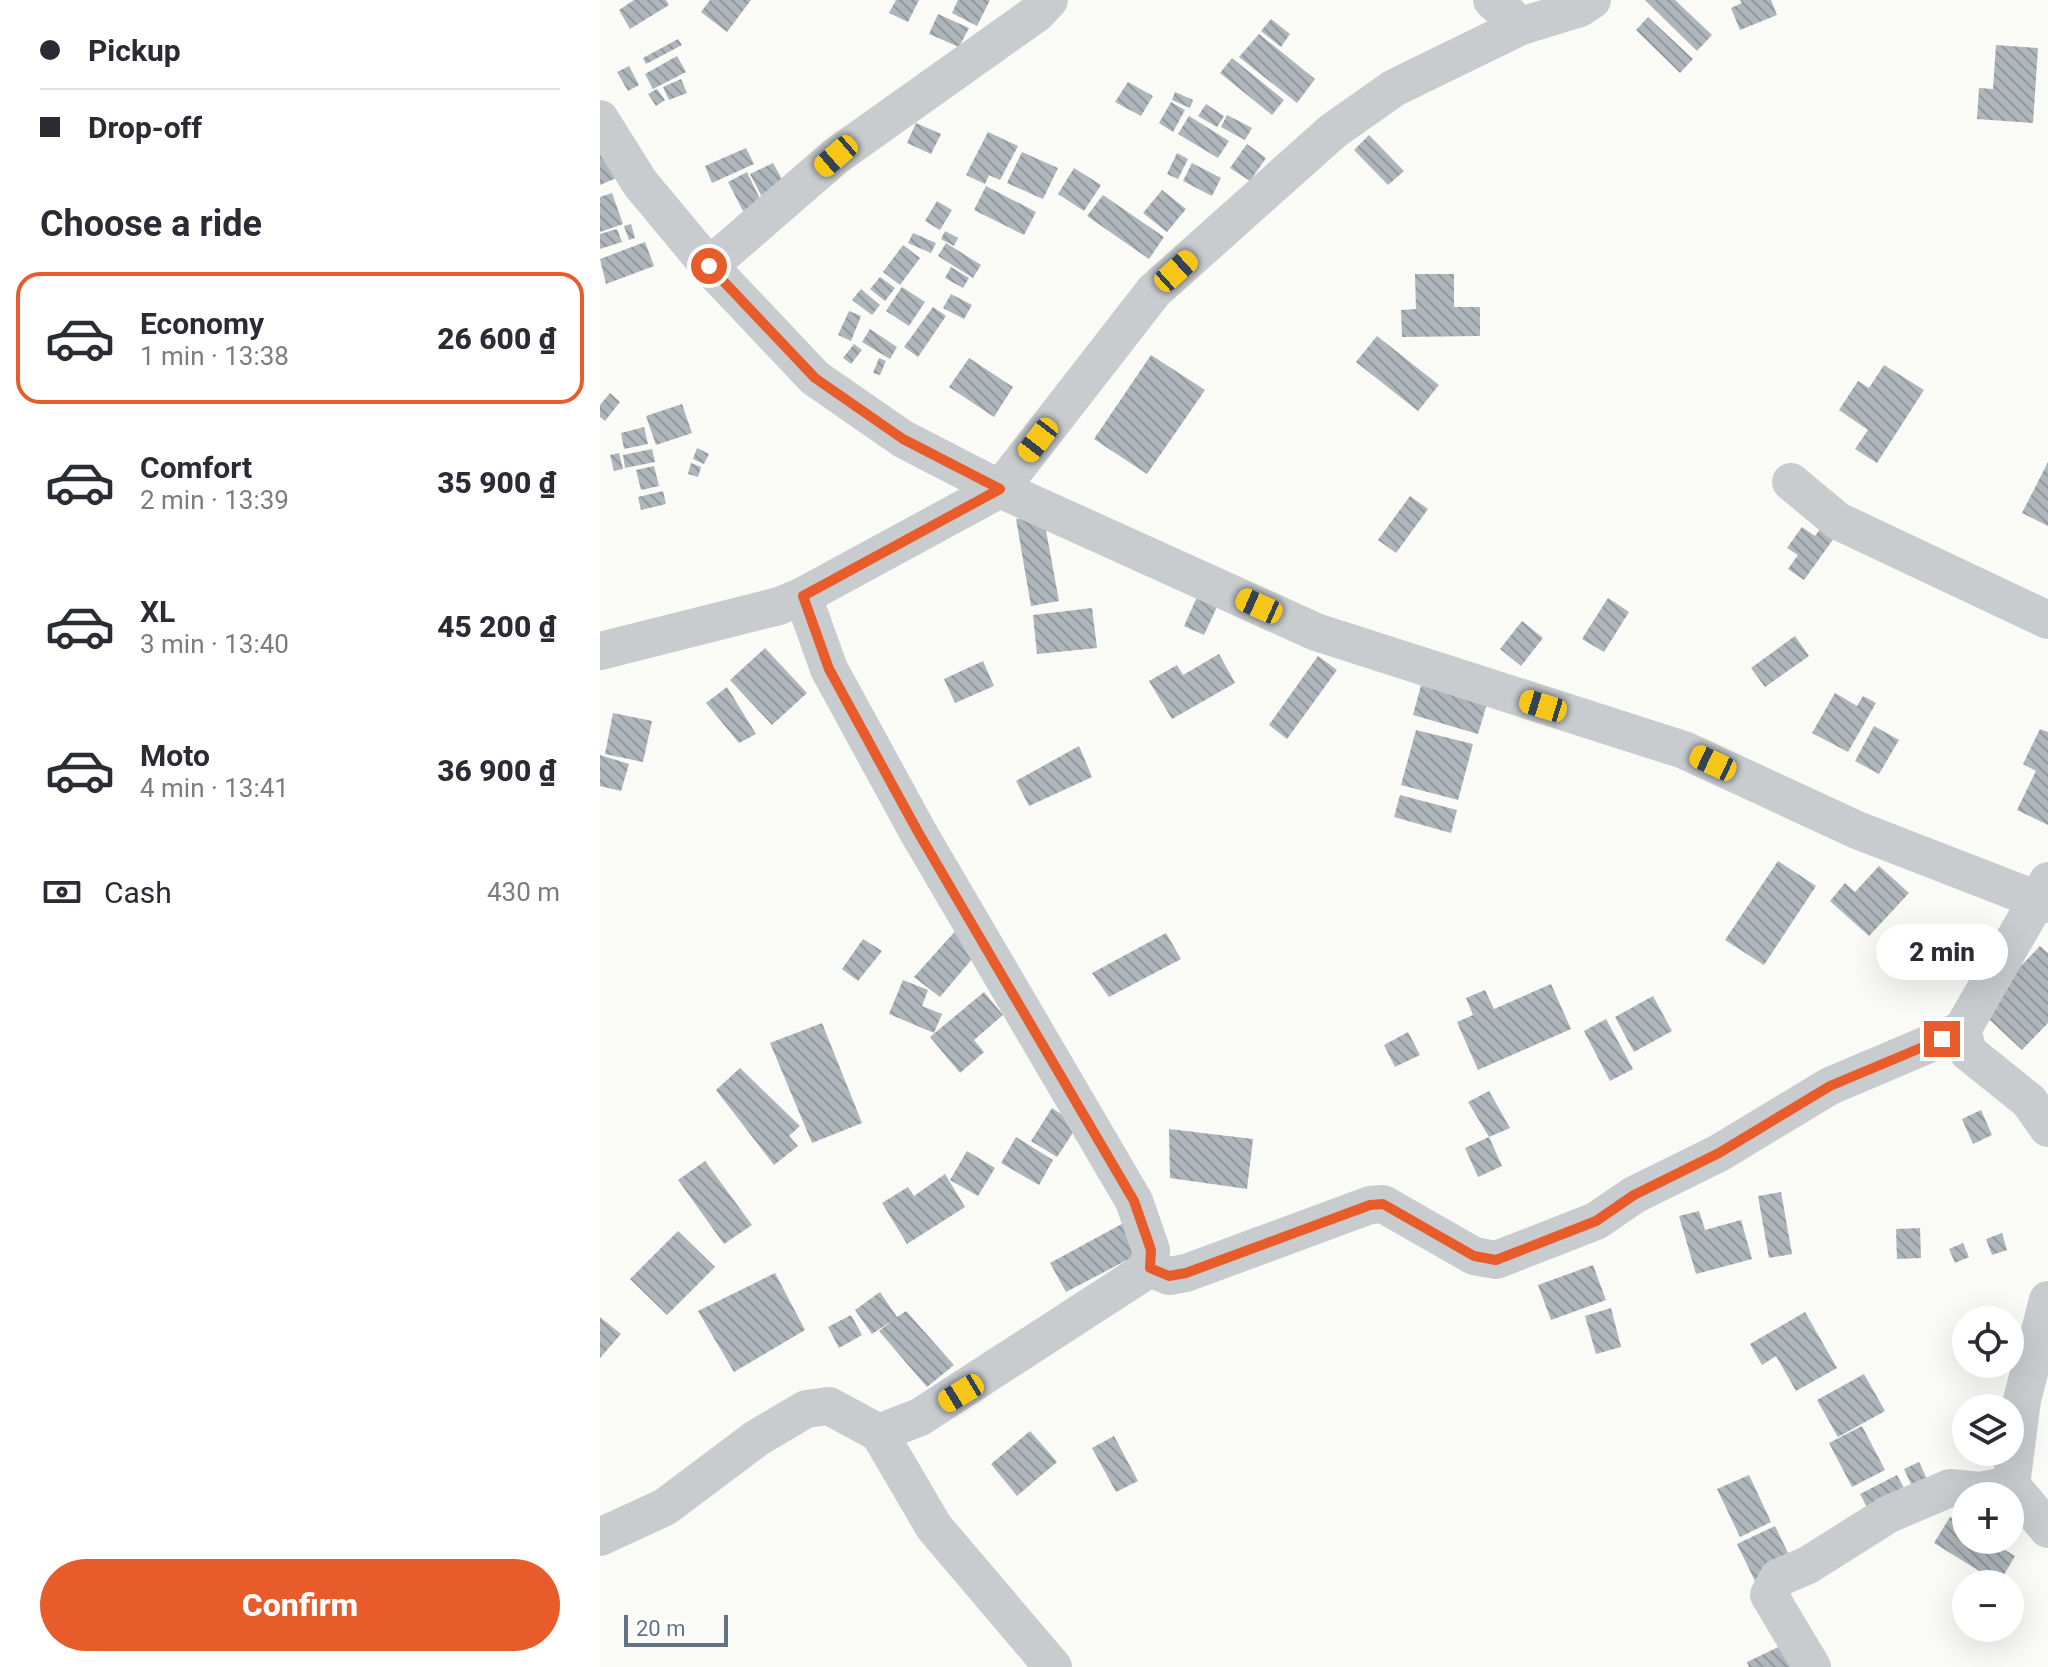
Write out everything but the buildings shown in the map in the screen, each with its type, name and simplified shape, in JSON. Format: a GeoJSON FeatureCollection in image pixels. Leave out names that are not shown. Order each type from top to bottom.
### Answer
{"type":"FeatureCollection","features":[{"type":"Feature","properties":{"kind":"street"},"geometry":{"type":"LineString","coordinates":[[709,266],[836,156],[1037,13],[1049,0]]}},
{"type":"Feature","properties":{"kind":"street"},"geometry":{"type":"LineString","coordinates":[[1492,0],[1521,26]]}},
{"type":"Feature","properties":{"kind":"street"},"geometry":{"type":"LineString","coordinates":[[600,651],[779,606],[1000,489],[1154,291],[1333,131],[1394,88],[1521,26],[1580,8],[1592,0]]}},
{"type":"Feature","properties":{"kind":"street"},"geometry":{"type":"LineString","coordinates":[[600,119],[640,183],[709,266],[815,378],[903,439],[1000,489],[1316,632],[1684,750],[1857,830],[2045,895],[1962,1030],[1830,1086],[1719,1153],[1634,1195],[1596,1221],[1496,1260],[1474,1256],[1383,1204],[1370,1205],[1186,1273],[1169,1276],[1150,1268]]}},
{"type":"Feature","properties":{"kind":"street"},"geometry":{"type":"LineString","coordinates":[[1791,482],[1838,521],[2048,620]]}},
{"type":"Feature","properties":{"kind":"street"},"geometry":{"type":"LineString","coordinates":[[803,596],[837,682],[918,832],[1134,1201],[1151,1250],[1150,1268]]}},
{"type":"Feature","properties":{"kind":"street"},"geometry":{"type":"LineString","coordinates":[[1962,1030],[1968,1052],[2029,1101],[2048,1128]]}},
{"type":"Feature","properties":{"kind":"street"},"geometry":{"type":"LineString","coordinates":[[879,1433],[920,1417],[981,1381],[1150,1268]]}},
{"type":"Feature","properties":{"kind":"street"},"geometry":{"type":"LineString","coordinates":[[2011,1482],[2022,1400],[2048,1300]]}},
{"type":"Feature","properties":{"kind":"street"},"geometry":{"type":"LineString","coordinates":[[600,1537],[665,1507],[757,1438],[806,1409],[829,1406],[879,1433],[934,1527],[1053,1667]]}},
{"type":"Feature","properties":{"kind":"street"},"geometry":{"type":"LineString","coordinates":[[1812,1667],[1769,1595],[1778,1578],[1808,1565],[1889,1514],[1952,1488]]}},
{"type":"Feature","properties":{"kind":"street"},"geometry":{"type":"LineString","coordinates":[[2024,1500],[2048,1529]]}},
{"type":"Feature","properties":{"kind":"route"},"geometry":{"type":"LineString","coordinates":[[709,266],[815,378],[903,439],[1000,489],[803,596],[829,669],[918,832],[1134,1201],[1151,1250],[1150,1268],[1169,1276],[1186,1273],[1231,1259],[1370,1205],[1383,1204],[1474,1256],[1496,1260],[1596,1221],[1634,1195],[1719,1153],[1830,1086],[1942,1039]]}}]}
